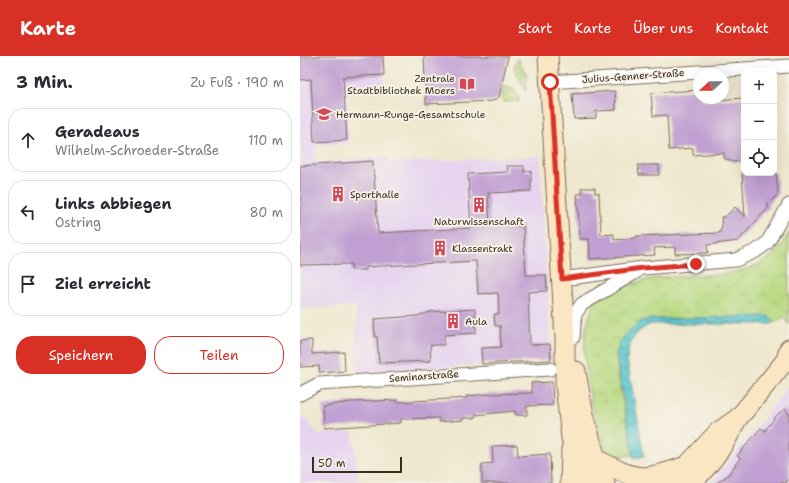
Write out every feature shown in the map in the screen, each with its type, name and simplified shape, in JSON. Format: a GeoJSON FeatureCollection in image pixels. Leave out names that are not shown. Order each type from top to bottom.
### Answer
{"type":"FeatureCollection","features":[{"type":"Feature","properties":{"kind":"main road"},"geometry":{"type":"LineString","coordinates":[[548,56],[562,279],[569,343],[583,417],[596,460],[605,483]]}},
{"type":"Feature","properties":{"kind":"main road"},"geometry":{"type":"LineString","coordinates":[[569,343],[565,384],[571,438],[570,483]]}},
{"type":"Feature","properties":{"kind":"main road"},"geometry":{"type":"LineString","coordinates":[[692,483],[714,460],[727,441],[738,418],[788,356]]}},
{"type":"Feature","properties":{"kind":"main road"},"geometry":{"type":"LineString","coordinates":[[671,483],[718,432],[738,418]]}},
{"type":"Feature","properties":{"kind":"main road"},"geometry":{"type":"LineString","coordinates":[[571,438],[587,483]]}},
{"type":"Feature","properties":{"kind":"main road"},"geometry":{"type":"LineString","coordinates":[[596,460],[626,476],[643,480],[662,476],[689,464]]}},
{"type":"Feature","properties":{"kind":"street","name":"Julius-Genner-Straße"},"geometry":{"type":"LineString","coordinates":[[550,82],[789,66]]}},
{"type":"Feature","properties":{"kind":"street"},"geometry":{"type":"LineString","coordinates":[[562,279],[643,268],[736,260],[756,251],[767,243],[789,205]]}},
{"type":"Feature","properties":{"kind":"street"},"geometry":{"type":"LineString","coordinates":[[569,343],[575,314],[582,304],[643,268]]}},
{"type":"Feature","properties":{"kind":"street","name":"Seminarstraße"},"geometry":{"type":"LineString","coordinates":[[300,394],[319,384],[550,369]]}},
{"type":"Feature","properties":{"kind":"shaded area"},"geometry":{"type":"Polygon","coordinates":[[[300,56],[383,56],[384,83],[346,86],[349,143],[316,145],[317,163],[388,156],[389,163],[540,156],[551,360],[357,373],[356,306],[300,309],[300,56]]]}},
{"type":"Feature","properties":{"kind":"shaded area"},"geometry":{"type":"Polygon","coordinates":[[[789,385],[789,483],[711,483],[757,427],[789,385]]]}},
{"type":"Feature","properties":{"kind":"shaded area"},"geometry":{"type":"Polygon","coordinates":[[[303,416],[318,434],[353,432],[359,480],[340,483],[300,483],[300,419],[303,416]]]}},
{"type":"Feature","properties":{"kind":"green space"},"geometry":{"type":"Polygon","coordinates":[[[518,59],[527,75],[526,91],[514,67],[518,59]]]}},
{"type":"Feature","properties":{"kind":"green space"},"geometry":{"type":"Polygon","coordinates":[[[502,86],[515,90],[520,101],[503,102],[502,86]]]}},
{"type":"Feature","properties":{"kind":"green space"},"geometry":{"type":"Polygon","coordinates":[[[789,232],[789,325],[784,317],[775,322],[769,316],[640,322],[622,339],[618,352],[617,364],[633,455],[610,457],[604,446],[594,416],[585,364],[586,332],[595,301],[624,287],[655,278],[731,273],[749,268],[765,261],[779,249],[789,232]]]}},
{"type":"Feature","properties":{"kind":"water"},"geometry":{"type":"Polygon","coordinates":[[[769,316],[775,322],[771,324],[651,324],[641,330],[633,338],[629,348],[627,360],[644,456],[634,458],[617,362],[617,353],[620,342],[628,332],[640,322],[648,319],[769,316]]]}},
{"type":"Feature","properties":{"kind":"building","name":"Hermann-Runge-Gesamtschule"},"geometry":{"type":"Polygon","coordinates":[[[300,56],[383,56],[384,75],[343,77],[347,140],[314,142],[311,79],[300,80],[300,56]]]}},
{"type":"Feature","properties":{"kind":"building"},"geometry":{"type":"Polygon","coordinates":[[[424,56],[508,56],[499,97],[493,101],[426,104],[424,56]]]}},
{"type":"Feature","properties":{"kind":"building"},"geometry":{"type":"Polygon","coordinates":[[[693,90],[693,104],[729,104],[729,99],[741,98],[741,161],[733,162],[724,158],[724,153],[693,155],[693,148],[669,150],[667,115],[653,116],[651,93],[693,90]]]}},
{"type":"Feature","properties":{"kind":"building"},"geometry":{"type":"Polygon","coordinates":[[[615,91],[616,110],[596,111],[596,118],[574,119],[572,94],[615,91]]]}},
{"type":"Feature","properties":{"kind":"building"},"geometry":{"type":"Polygon","coordinates":[[[373,161],[378,233],[471,228],[468,174],[508,172],[507,166],[524,166],[524,172],[531,171],[531,191],[488,193],[490,224],[514,223],[514,226],[523,226],[526,275],[546,275],[547,291],[528,292],[530,345],[550,344],[551,360],[482,364],[481,348],[501,347],[500,326],[495,326],[494,314],[499,314],[498,293],[478,294],[476,261],[366,267],[366,270],[351,270],[351,264],[300,265],[300,166],[373,161]]]}},
{"type":"Feature","properties":{"kind":"building"},"geometry":{"type":"Polygon","coordinates":[[[638,165],[659,165],[659,175],[639,175],[638,165]]]}},
{"type":"Feature","properties":{"kind":"building"},"geometry":{"type":"Polygon","coordinates":[[[742,176],[776,176],[778,194],[767,205],[769,207],[738,241],[707,245],[708,253],[675,254],[675,247],[654,248],[655,255],[590,259],[589,239],[580,239],[577,194],[582,194],[581,188],[595,188],[595,193],[599,193],[601,235],[614,234],[614,240],[636,238],[636,236],[720,233],[720,229],[722,229],[721,217],[725,217],[735,207],[745,217],[742,176]]]}},
{"type":"Feature","properties":{"kind":"building"},"geometry":{"type":"Polygon","coordinates":[[[475,309],[476,333],[444,335],[444,345],[430,345],[431,361],[379,363],[374,319],[417,316],[430,312],[475,309]]]}},
{"type":"Feature","properties":{"kind":"building"},"geometry":{"type":"Polygon","coordinates":[[[312,340],[312,354],[344,352],[345,371],[320,373],[319,366],[300,367],[300,341],[312,340]]]}},
{"type":"Feature","properties":{"kind":"building"},"geometry":{"type":"Polygon","coordinates":[[[552,382],[553,405],[527,406],[527,415],[516,415],[515,411],[475,415],[475,418],[463,418],[463,420],[439,422],[439,418],[401,419],[401,423],[324,428],[323,406],[351,402],[397,400],[397,402],[467,398],[466,396],[490,394],[532,393],[531,383],[552,382]]]}},
{"type":"Feature","properties":{"kind":"building"},"geometry":{"type":"Polygon","coordinates":[[[785,409],[789,414],[789,479],[786,483],[717,483],[728,475],[740,458],[737,456],[761,428],[765,431],[776,416],[785,409]]]}},
{"type":"Feature","properties":{"kind":"building"},"geometry":{"type":"Polygon","coordinates":[[[517,445],[518,456],[550,454],[551,483],[482,483],[482,464],[493,463],[492,446],[517,445]]]}},
{"type":"Feature","properties":{"kind":"place","name":"Zentrale Stadtbibliothek Moers"},"geometry":{"type":"Point","coordinates":[467,84]}},
{"type":"Feature","properties":{"kind":"place","name":"Hermann-Runge-Gesamtschule"},"geometry":{"type":"Point","coordinates":[324,114]}},
{"type":"Feature","properties":{"kind":"place","name":"Sporthalle"},"geometry":{"type":"Point","coordinates":[338,194]}},
{"type":"Feature","properties":{"kind":"place","name":"Naturwissenschaft"},"geometry":{"type":"Point","coordinates":[479,205]}},
{"type":"Feature","properties":{"kind":"place","name":"Klassentrakt"},"geometry":{"type":"Point","coordinates":[440,248]}},
{"type":"Feature","properties":{"kind":"place","name":"Aula"},"geometry":{"type":"Point","coordinates":[453,321]}},
{"type":"Feature","properties":{"kind":"route"},"geometry":{"type":"LineString","coordinates":[[550,82],[562,279],[643,268],[696,264]]}}]}
